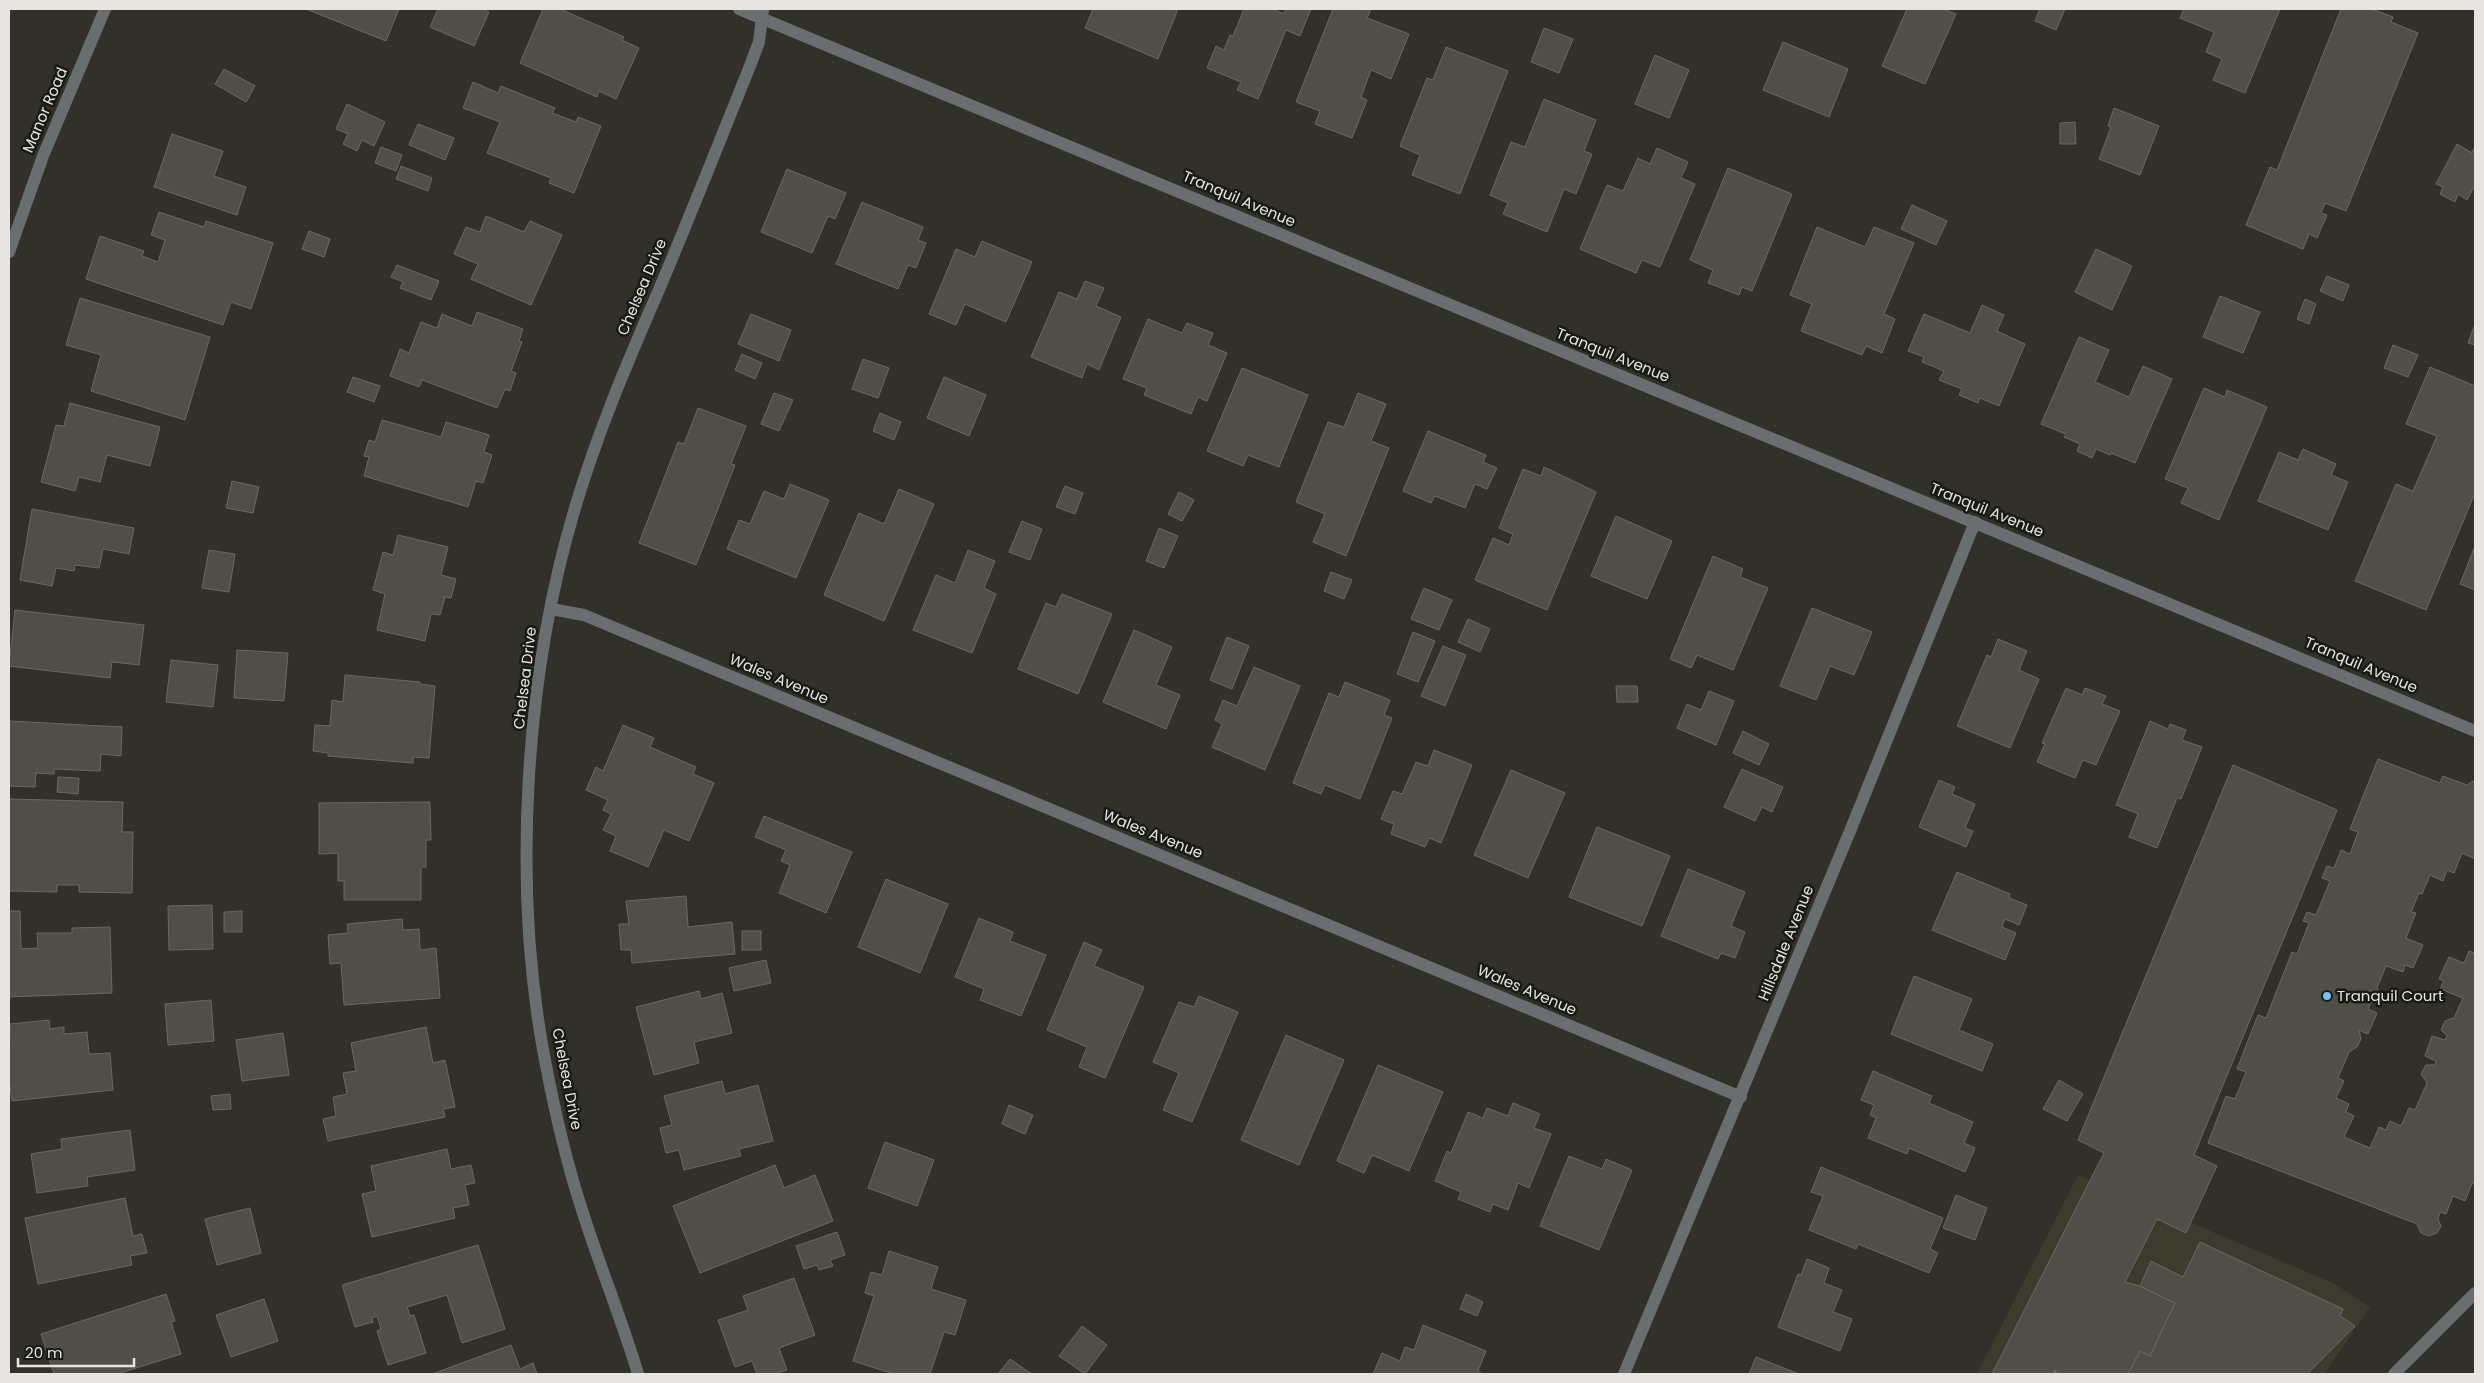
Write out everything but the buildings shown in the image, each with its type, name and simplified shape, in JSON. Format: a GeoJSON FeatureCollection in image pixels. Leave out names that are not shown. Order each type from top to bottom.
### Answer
{"type":"FeatureCollection","features":[{"type":"Feature","properties":{"kind":"street","name":"Manor Road"},"geometry":{"type":"LineString","coordinates":[[9,252],[40,164],[105,9]]}},
{"type":"Feature","properties":{"kind":"street","name":"Tranquil Avenue"},"geometry":{"type":"LineString","coordinates":[[739,9],[763,13],[2475,731]]}},
{"type":"Feature","properties":{"kind":"street","name":"Chelsea Drive"},"geometry":{"type":"LineString","coordinates":[[638,1374],[576,1193],[552,1097],[537,1009],[530,923],[528,832],[537,696],[551,609],[574,510],[602,426],[748,72],[759,42],[763,13]]}},
{"type":"Feature","properties":{"kind":"street","name":"Hillsdale Avenue"},"geometry":{"type":"LineString","coordinates":[[1624,1374],[1741,1097],[1975,522]]}},
{"type":"Feature","properties":{"kind":"street","name":"Wales Avenue"},"geometry":{"type":"LineString","coordinates":[[551,609],[584,615],[1741,1097]]}},
{"type":"Feature","properties":{"kind":"street"},"geometry":{"type":"LineString","coordinates":[[2394,1374],[2475,1292]]}},
{"type":"Feature","properties":{"kind":"path"},"geometry":{"type":"LineString","coordinates":[[2054,1371],[2060,1374]]}},
{"type":"Feature","properties":{"kind":"shaded area"},"geometry":{"type":"Polygon","coordinates":[[[2078,1175],[2333,1283],[2370,1307],[2324,1374],[1977,1374],[2078,1175]]]}},
{"type":"Feature","properties":{"kind":"place","name":"Tranquil Court"},"geometry":{"type":"Point","coordinates":[2327,996]}}]}
